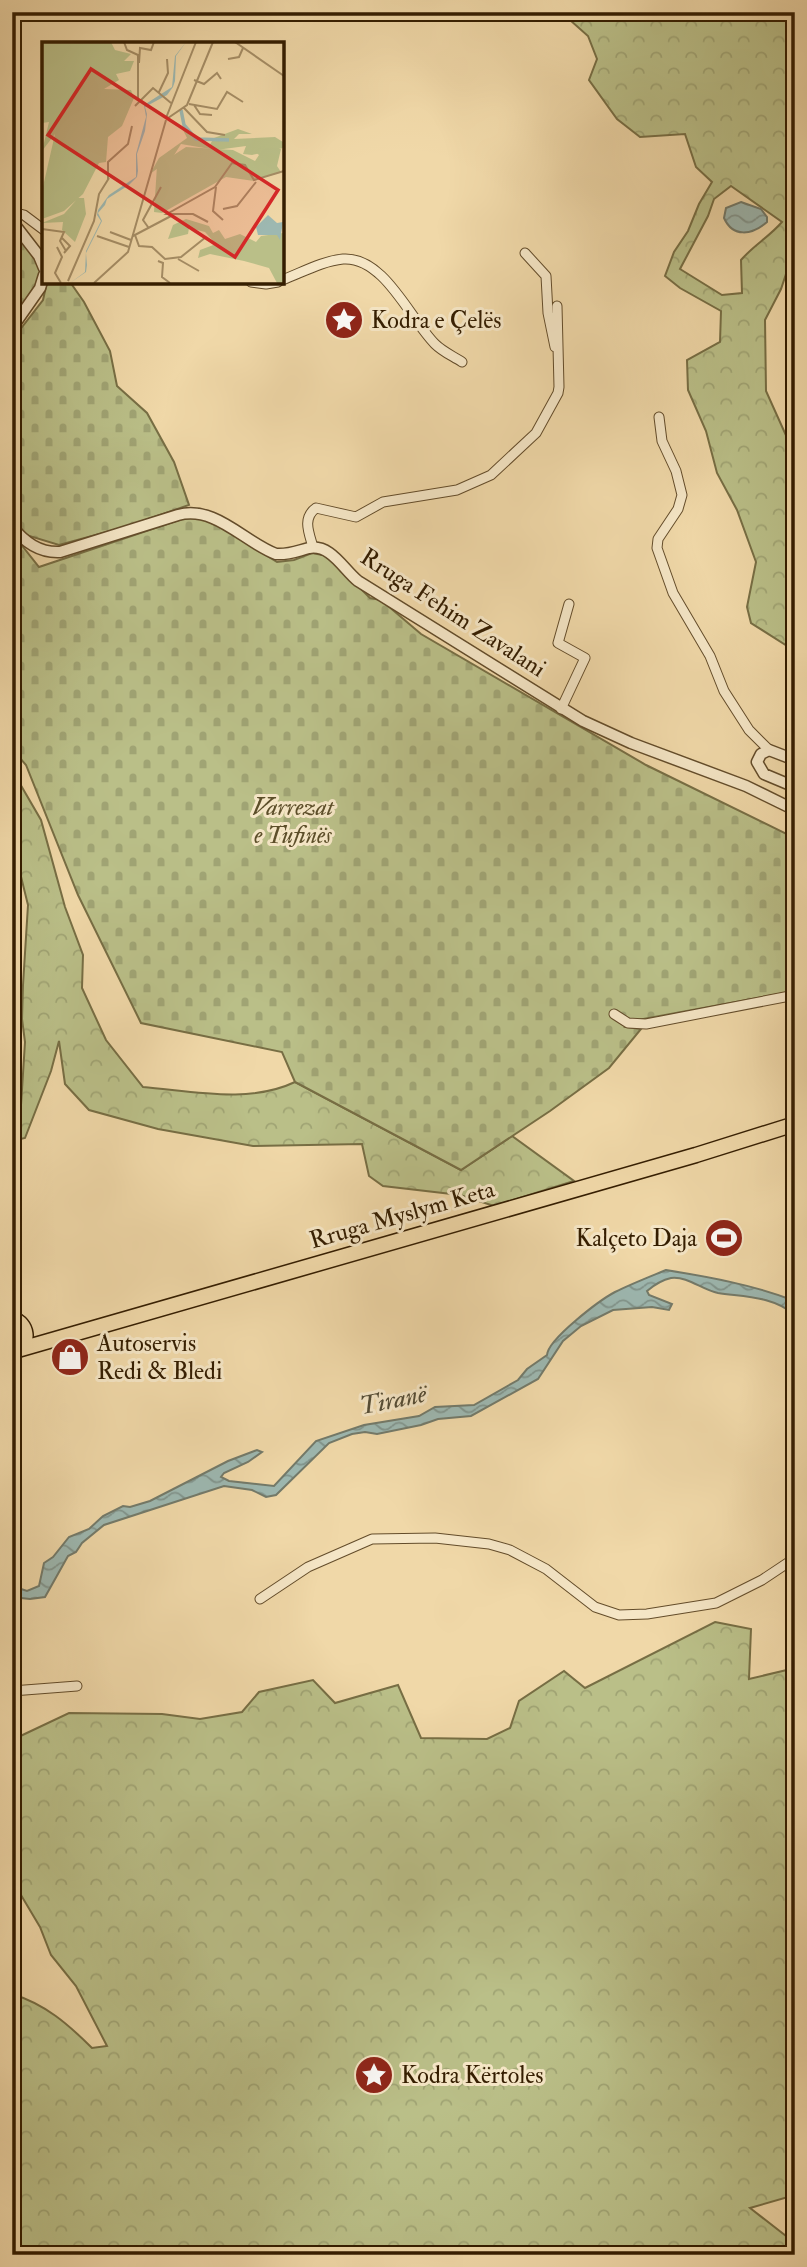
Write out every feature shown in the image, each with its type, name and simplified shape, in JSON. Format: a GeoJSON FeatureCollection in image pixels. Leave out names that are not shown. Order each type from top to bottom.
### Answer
{"type":"FeatureCollection","features":[{"type":"Feature","properties":{"kind":"main road","name":"Rruga Myslym Keta"},"geometry":{"type":"LineString","coordinates":[[17,1351],[50,1339],[157,1311],[795,1124]]}},
{"type":"Feature","properties":{"kind":"main road"},"geometry":{"type":"LineString","coordinates":[[18,1323],[38,1336],[50,1339]]}},
{"type":"Feature","properties":{"kind":"main road"},"geometry":{"type":"LineString","coordinates":[[17,1351],[26,1340],[18,1323]]}},
{"type":"Feature","properties":{"kind":"street"},"geometry":{"type":"LineString","coordinates":[[12,212],[23,215],[42,229]]}},
{"type":"Feature","properties":{"kind":"street"},"geometry":{"type":"LineString","coordinates":[[15,224],[42,262]]}},
{"type":"Feature","properties":{"kind":"street"},"geometry":{"type":"LineString","coordinates":[[525,253],[546,276],[548,313],[560,374]]}},
{"type":"Feature","properties":{"kind":"street"},"geometry":{"type":"LineString","coordinates":[[284,280],[334,261],[358,261],[380,275],[435,343],[462,362]]}},
{"type":"Feature","properties":{"kind":"street"},"geometry":{"type":"LineString","coordinates":[[12,328],[42,282]]}},
{"type":"Feature","properties":{"kind":"street"},"geometry":{"type":"LineString","coordinates":[[12,527],[35,547],[44,551],[60,552],[195,512],[205,514],[276,554],[293,553],[313,547],[307,519],[316,509],[356,517],[383,502],[457,490],[491,475],[536,433],[558,393],[560,374],[557,306]]}},
{"type":"Feature","properties":{"kind":"street"},"geometry":{"type":"LineString","coordinates":[[659,416],[662,441],[676,471],[682,495],[678,509],[658,539],[657,548],[673,593],[710,656],[724,691],[750,730],[769,750],[795,760]]}},
{"type":"Feature","properties":{"kind":"street","name":"Rruga Fehim Zavalani"},"geometry":{"type":"LineString","coordinates":[[313,547],[328,551],[358,581],[561,709],[606,733],[746,786],[795,810]]}},
{"type":"Feature","properties":{"kind":"street"},"geometry":{"type":"LineString","coordinates":[[561,709],[585,658],[558,643],[569,604]]}},
{"type":"Feature","properties":{"kind":"street"},"geometry":{"type":"LineString","coordinates":[[769,750],[758,758],[760,770],[770,778],[795,787]]}},
{"type":"Feature","properties":{"kind":"street"},"geometry":{"type":"LineString","coordinates":[[614,1014],[628,1023],[646,1024],[795,995]]}},
{"type":"Feature","properties":{"kind":"street"},"geometry":{"type":"LineString","coordinates":[[260,1599],[308,1567],[372,1539],[400,1537],[464,1541],[510,1550],[546,1569],[595,1607],[619,1615],[647,1614],[716,1603],[762,1580],[795,1558]]}},
{"type":"Feature","properties":{"kind":"street"},"geometry":{"type":"LineString","coordinates":[[12,1691],[77,1686]]}},
{"type":"Feature","properties":{"kind":"green space"},"geometry":{"type":"Polygon","coordinates":[[[561,12],[795,12],[795,247],[781,289],[765,320],[766,391],[789,442],[795,513],[795,651],[751,623],[747,607],[756,562],[737,510],[717,473],[706,431],[688,390],[687,360],[720,342],[721,311],[680,288],[665,276],[674,252],[688,231],[712,182],[696,167],[685,134],[640,137],[617,119],[589,80],[597,59],[588,36],[561,12]],[[731,186],[714,199],[680,269],[722,295],[742,293],[741,260],[782,222],[731,186]]]}},
{"type":"Feature","properties":{"kind":"green space"},"geometry":{"type":"Polygon","coordinates":[[[12,228],[36,258],[40,279],[12,321],[12,228]]]}},
{"type":"Feature","properties":{"kind":"green space"},"geometry":{"type":"Polygon","coordinates":[[[47,284],[71,284],[110,351],[117,386],[147,413],[174,462],[189,505],[125,527],[59,545],[26,535],[12,516],[12,340],[43,300],[47,284]]]}},
{"type":"Feature","properties":{"kind":"green space","name":"Varrezat e Tufinës"},"geometry":{"type":"Polygon","coordinates":[[[188,517],[207,518],[277,562],[294,560],[312,553],[328,556],[370,598],[381,600],[421,634],[646,765],[795,838],[795,991],[638,1020],[626,1027],[641,1029],[609,1068],[461,1170],[295,1082],[282,1052],[141,1023],[78,895],[26,765],[12,749],[12,533],[39,567],[188,517]]]}},
{"type":"Feature","properties":{"kind":"green space"},"geometry":{"type":"Polygon","coordinates":[[[12,770],[41,820],[65,907],[83,955],[82,988],[106,1040],[143,1087],[240,1094],[259,1093],[295,1082],[461,1170],[512,1136],[574,1181],[494,1206],[460,1195],[383,1186],[369,1176],[362,1144],[253,1146],[158,1129],[89,1110],[65,1084],[59,1041],[51,1071],[25,1138],[12,1141],[12,1129],[21,1105],[25,1042],[22,1019],[23,985],[28,905],[12,840],[12,770]]]}},
{"type":"Feature","properties":{"kind":"green space"},"geometry":{"type":"Polygon","coordinates":[[[715,1622],[751,1629],[749,1679],[795,1668],[795,2195],[750,2208],[795,2243],[795,2255],[12,2255],[12,1994],[35,2003],[55,2016],[92,2048],[107,2046],[76,1986],[51,1955],[40,1927],[12,1880],[12,1740],[69,1713],[162,1714],[200,1719],[242,1712],[259,1692],[313,1680],[335,1703],[398,1685],[421,1738],[487,1739],[510,1728],[519,1701],[564,1671],[585,1688],[715,1622]]]}},
{"type":"Feature","properties":{"kind":"water"},"geometry":{"type":"Polygon","coordinates":[[[741,202],[761,209],[767,222],[749,232],[732,229],[724,218],[726,208],[741,202]]]}},
{"type":"Feature","properties":{"kind":"water"},"geometry":{"type":"Polygon","coordinates":[[[666,1270],[731,1282],[779,1295],[795,1301],[795,1315],[768,1301],[718,1293],[683,1279],[664,1280],[647,1291],[649,1295],[672,1304],[669,1310],[652,1307],[613,1310],[581,1326],[563,1341],[538,1379],[471,1416],[438,1419],[377,1434],[352,1434],[329,1443],[276,1495],[266,1497],[252,1490],[224,1486],[104,1525],[82,1543],[76,1552],[68,1556],[45,1597],[12,1597],[12,1586],[27,1591],[39,1586],[44,1563],[53,1557],[69,1537],[89,1529],[103,1516],[123,1506],[130,1507],[150,1501],[228,1461],[257,1450],[262,1452],[221,1477],[229,1481],[274,1486],[316,1441],[364,1425],[419,1416],[435,1407],[474,1405],[518,1380],[527,1369],[547,1355],[565,1330],[598,1303],[615,1292],[666,1270]]]}},
{"type":"Feature","properties":{"kind":"waterway"},"geometry":{"type":"LineString","coordinates":[[12,980],[12,985]]}},
{"type":"Feature","properties":{"kind":"waterway"},"geometry":{"type":"LineString","coordinates":[[12,1047],[12,1053]]}},
{"type":"Feature","properties":{"kind":"place","name":"Kodra e Çelës"},"geometry":{"type":"Point","coordinates":[344,320]}},
{"type":"Feature","properties":{"kind":"place","name":"Kalçeto Daja"},"geometry":{"type":"Point","coordinates":[724,1238]}},
{"type":"Feature","properties":{"kind":"place","name":"Autoservis Redi & Bledi"},"geometry":{"type":"Point","coordinates":[70,1357]}},
{"type":"Feature","properties":{"kind":"place","name":"Kodra Kërtoles"},"geometry":{"type":"Point","coordinates":[374,2075]}},
{"type":"Feature","properties":{"kind":"water label","name":"Tiranë"},"geometry":{"type":"Point","coordinates":[393,1400]}}]}
